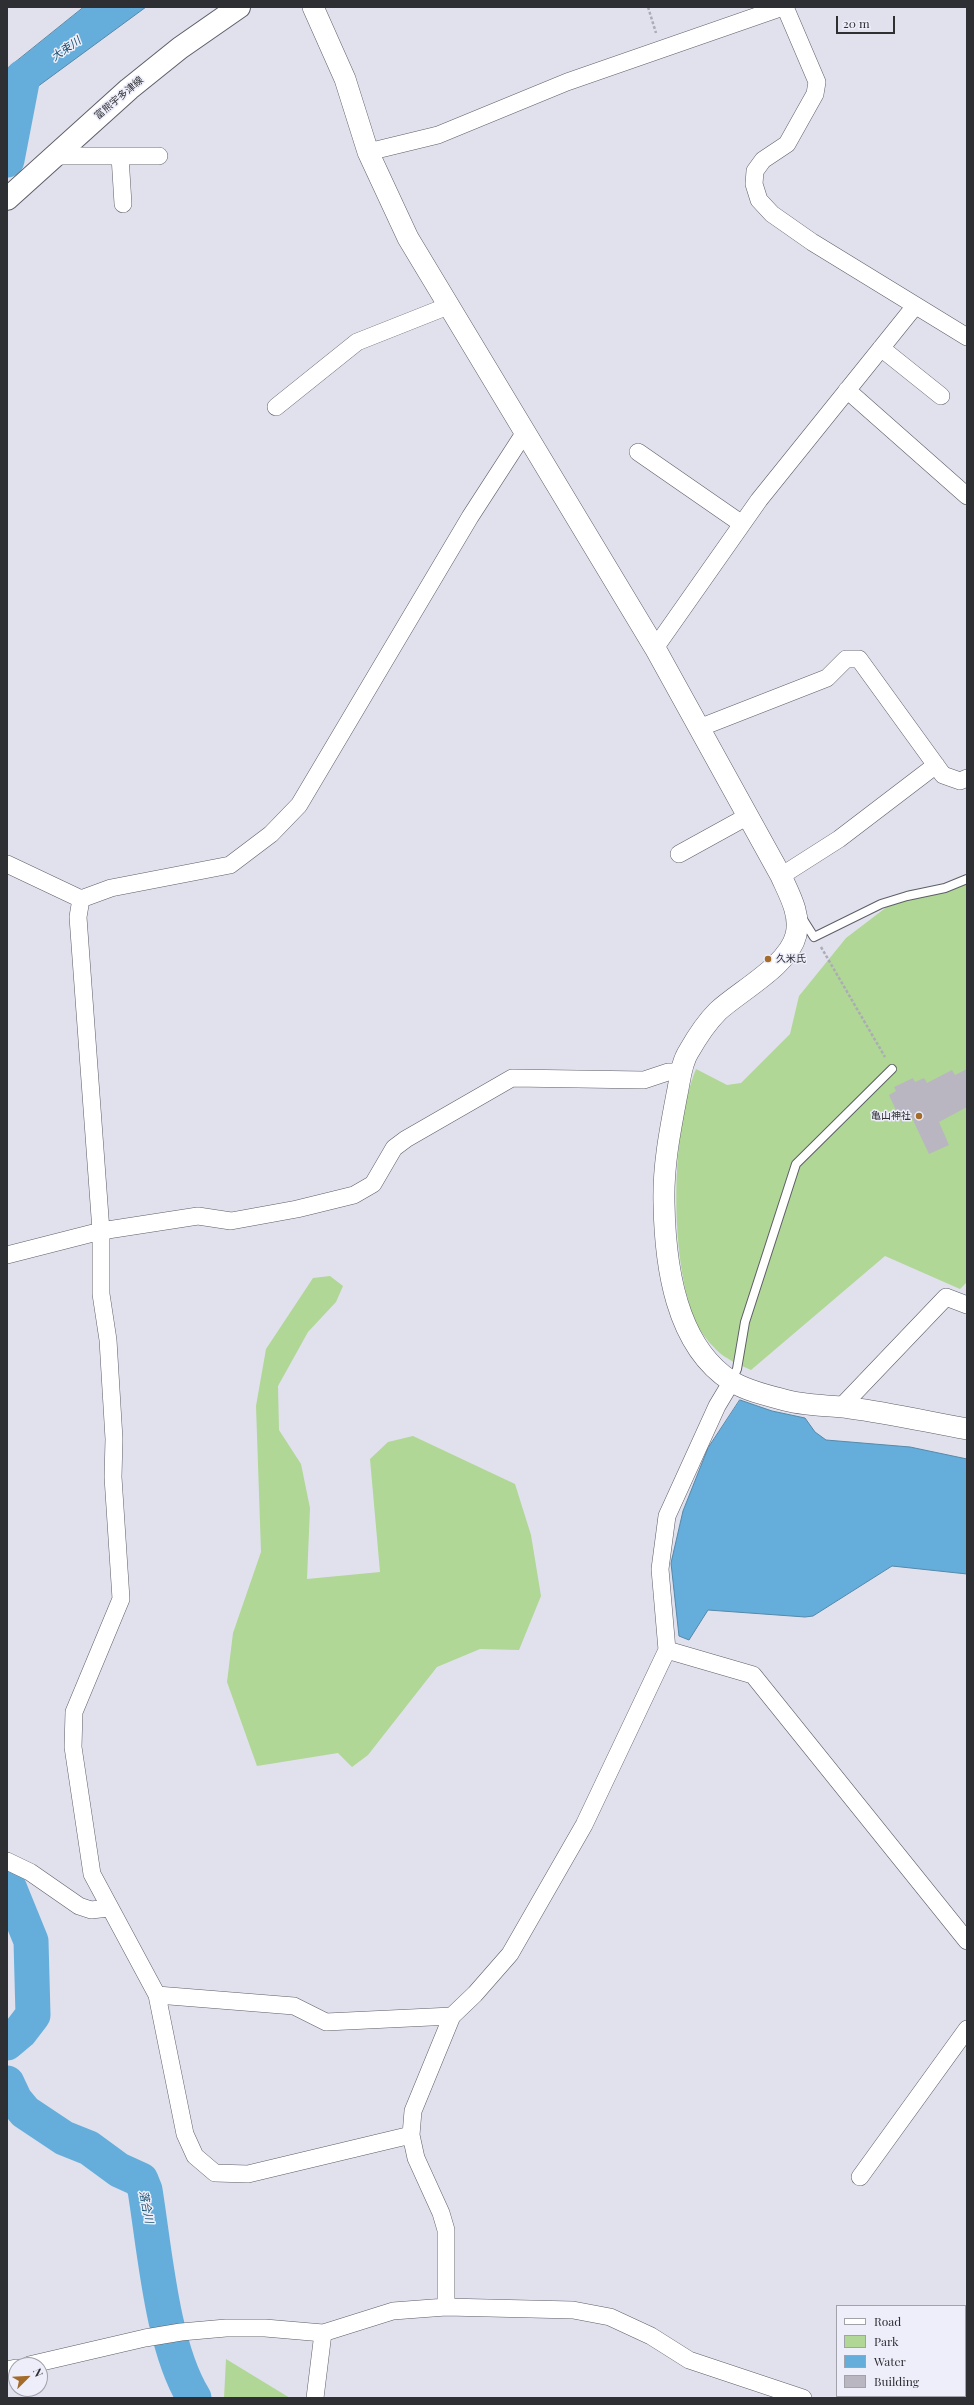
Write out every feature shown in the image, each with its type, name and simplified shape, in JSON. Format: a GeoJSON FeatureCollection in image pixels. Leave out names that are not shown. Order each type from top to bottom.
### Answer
{"type":"FeatureCollection","features":[{"type":"Feature","properties":{"kind":"main road","name":"富熊宇多津線"},"geometry":{"type":"LineString","coordinates":[[7,199],[129,89],[180,48],[238,7]]}},
{"type":"Feature","properties":{"kind":"street"},"geometry":{"type":"LineString","coordinates":[[313,7],[345,79],[368,152],[408,238],[655,648],[781,876],[795,908],[796,935],[790,950],[776,964],[717,1012],[687,1053],[681,1072],[667,1147],[664,1178],[664,1212],[674,1292],[683,1320],[696,1346],[710,1363],[732,1381],[783,1400],[841,1407],[967,1429]]}},
{"type":"Feature","properties":{"kind":"street"},"geometry":{"type":"LineString","coordinates":[[368,152],[438,135],[567,82],[784,7],[817,82],[815,94],[787,144],[763,160],[755,171],[754,184],[759,200],[772,214],[812,242],[967,338]]}},
{"type":"Feature","properties":{"kind":"street"},"geometry":{"type":"LineString","coordinates":[[54,156],[160,156]]}},
{"type":"Feature","properties":{"kind":"street"},"geometry":{"type":"LineString","coordinates":[[120,156],[123,204]]}},
{"type":"Feature","properties":{"kind":"street"},"geometry":{"type":"LineString","coordinates":[[276,408],[357,342],[448,306]]}},
{"type":"Feature","properties":{"kind":"street"},"geometry":{"type":"LineString","coordinates":[[655,648],[759,500],[915,306]]}},
{"type":"Feature","properties":{"kind":"street"},"geometry":{"type":"LineString","coordinates":[[881,348],[941,396]]}},
{"type":"Feature","properties":{"kind":"street"},"geometry":{"type":"LineString","coordinates":[[847,390],[967,496]]}},
{"type":"Feature","properties":{"kind":"street"},"geometry":{"type":"LineString","coordinates":[[7,864],[81,899],[112,888],[230,865],[271,834],[299,805],[470,517],[525,432]]}},
{"type":"Feature","properties":{"kind":"street"},"geometry":{"type":"LineString","coordinates":[[638,452],[742,524]]}},
{"type":"Feature","properties":{"kind":"street"},"geometry":{"type":"LineString","coordinates":[[699,728],[827,678],[846,659],[859,659],[944,775],[960,781],[967,778]]}},
{"type":"Feature","properties":{"kind":"street"},"geometry":{"type":"LineString","coordinates":[[781,876],[868,818],[936,765]]}},
{"type":"Feature","properties":{"kind":"street"},"geometry":{"type":"LineString","coordinates":[[679,854],[748,816]]}},
{"type":"Feature","properties":{"kind":"street"},"geometry":{"type":"LineString","coordinates":[[81,899],[78,917],[101,1231],[101,1294],[108,1340],[114,1439],[114,1477],[120,1599],[74,1712],[73,1747],[92,1874],[157,1995],[185,2134],[195,2156],[215,2173],[248,2174],[411,2135]]}},
{"type":"Feature","properties":{"kind":"street"},"geometry":{"type":"LineString","coordinates":[[7,1255],[101,1231],[198,1216],[231,1221],[297,1209],[354,1194],[373,1184],[394,1148],[406,1138],[512,1078],[644,1080],[668,1072],[681,1072]]}},
{"type":"Feature","properties":{"kind":"street"},"geometry":{"type":"LineString","coordinates":[[841,1407],[946,1297],[965,1302]]}},
{"type":"Feature","properties":{"kind":"street"},"geometry":{"type":"LineString","coordinates":[[446,2307],[446,2230],[441,2213],[416,2158],[411,2135],[413,2111],[452,2016],[475,1994],[510,1954],[584,1825],[667,1650],[660,1569],[666,1516],[717,1406],[732,1381]]}},
{"type":"Feature","properties":{"kind":"street"},"geometry":{"type":"LineString","coordinates":[[667,1650],[752,1675],[967,1940]]}},
{"type":"Feature","properties":{"kind":"street"},"geometry":{"type":"LineString","coordinates":[[7,1861],[30,1872],[78,1906],[91,1910],[109,1908]]}},
{"type":"Feature","properties":{"kind":"street"},"geometry":{"type":"LineString","coordinates":[[157,1995],[294,2006],[326,2022],[452,2016]]}},
{"type":"Feature","properties":{"kind":"street"},"geometry":{"type":"LineString","coordinates":[[860,2177],[967,2029]]}},
{"type":"Feature","properties":{"kind":"street"},"geometry":{"type":"LineString","coordinates":[[48,2361],[145,2338],[181,2332],[226,2328],[265,2328],[323,2333],[393,2311],[446,2307],[573,2310],[610,2318],[651,2336],[689,2360],[803,2398]]}},
{"type":"Feature","properties":{"kind":"street"},"geometry":{"type":"LineString","coordinates":[[316,2398],[323,2333]]}},
{"type":"Feature","properties":{"kind":"lane"},"geometry":{"type":"LineString","coordinates":[[795,908],[814,937],[881,904],[907,896],[945,888],[967,879]]}},
{"type":"Feature","properties":{"kind":"lane"},"geometry":{"type":"LineString","coordinates":[[732,1381],[736,1369],[744,1322],[796,1164],[892,1069]]}},
{"type":"Feature","properties":{"kind":"path"},"geometry":{"type":"LineString","coordinates":[[648,7],[662,50]]}},
{"type":"Feature","properties":{"kind":"path"},"geometry":{"type":"LineString","coordinates":[[818,942],[892,1069]]}},
{"type":"Feature","properties":{"kind":"green space"},"geometry":{"type":"Polygon","coordinates":[[[964,882],[967,883],[967,1282],[960,1289],[885,1256],[751,1370],[723,1355],[709,1342],[701,1331],[692,1314],[682,1273],[677,1214],[678,1152],[682,1121],[688,1094],[696,1069],[727,1085],[741,1083],[790,1034],[799,996],[846,938],[909,890],[964,882]]]}},
{"type":"Feature","properties":{"kind":"green space"},"geometry":{"type":"Polygon","coordinates":[[[330,1276],[343,1286],[336,1302],[308,1332],[278,1386],[279,1430],[301,1464],[310,1508],[307,1579],[380,1572],[370,1459],[388,1442],[413,1436],[515,1484],[531,1535],[541,1596],[519,1650],[480,1649],[437,1667],[368,1755],[352,1767],[338,1753],[257,1766],[227,1682],[233,1633],[261,1552],[256,1406],[266,1349],[313,1278],[330,1276]]]}},
{"type":"Feature","properties":{"kind":"green space"},"geometry":{"type":"Polygon","coordinates":[[[226,2359],[290,2398],[224,2398],[226,2359]]]}},
{"type":"Feature","properties":{"kind":"water","name":"大束川"},"geometry":{"type":"Polygon","coordinates":[[[84,7],[146,7],[7,109],[7,69],[84,7]]]}},
{"type":"Feature","properties":{"kind":"water"},"geometry":{"type":"Polygon","coordinates":[[[740,1400],[772,1411],[805,1418],[815,1432],[826,1440],[910,1447],[967,1459],[967,1574],[892,1566],[813,1616],[805,1617],[708,1610],[689,1640],[679,1636],[671,1563],[683,1511],[708,1448],[740,1400]]]}},
{"type":"Feature","properties":{"kind":"building"},"geometry":{"type":"Polygon","coordinates":[[[967,1069],[967,1107],[939,1122],[949,1145],[929,1154],[912,1118],[902,1123],[889,1095],[896,1091],[894,1087],[913,1078],[915,1082],[924,1078],[927,1083],[952,1070],[955,1075],[967,1069]]]}},
{"type":"Feature","properties":{"kind":"waterway","name":"落合川"},"geometry":{"type":"LineString","coordinates":[[7,160],[23,77]]}},
{"type":"Feature","properties":{"kind":"waterway","name":"落合川"},"geometry":{"type":"LineString","coordinates":[[7,1882],[31,1941],[33,2015],[20,2032],[7,2043]]}},
{"type":"Feature","properties":{"kind":"waterway","name":"落合川"},"geometry":{"type":"LineString","coordinates":[[7,2083],[15,2100],[25,2112],[64,2138],[89,2148],[119,2170],[141,2180],[145,2190],[156,2269],[167,2326],[183,2377],[194,2398]]}},
{"type":"Feature","properties":{"kind":"place","name":"久米氏"},"geometry":{"type":"Point","coordinates":[768,959]}},
{"type":"Feature","properties":{"kind":"place","name":"亀山神社"},"geometry":{"type":"Point","coordinates":[919,1116]}}]}
